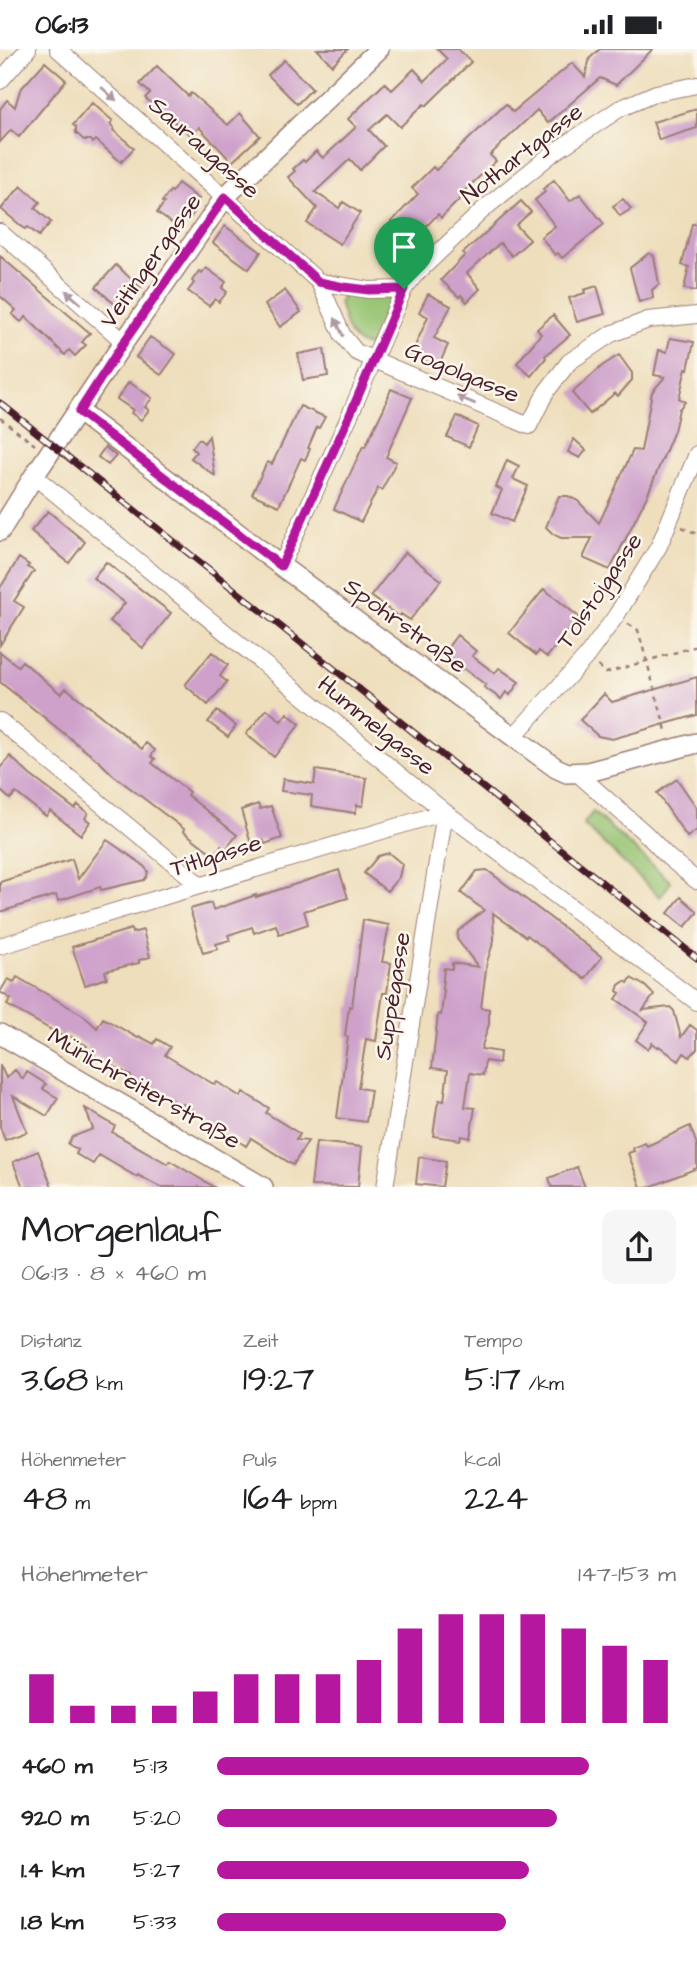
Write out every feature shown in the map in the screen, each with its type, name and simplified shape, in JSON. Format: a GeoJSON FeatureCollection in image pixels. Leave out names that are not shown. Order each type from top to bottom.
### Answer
{"type":"FeatureCollection","features":[{"type":"Feature","properties":{"kind":"street"},"geometry":{"type":"LineString","coordinates":[[0,81],[28,49]]}},
{"type":"Feature","properties":{"kind":"street","name":"Sauraugasse"},"geometry":{"type":"LineString","coordinates":[[58,49],[319,282],[348,343],[356,352],[372,360]]}},
{"type":"Feature","properties":{"kind":"street","name":"Veitingergasse"},"geometry":{"type":"LineString","coordinates":[[0,531],[124,342],[225,197],[379,49]]}},
{"type":"Feature","properties":{"kind":"street","name":"Nothartgasse"},"geometry":{"type":"LineString","coordinates":[[281,566],[404,289],[414,276],[485,208],[553,153],[619,109],[656,93],[697,85]]}},
{"type":"Feature","properties":{"kind":"street"},"geometry":{"type":"LineString","coordinates":[[0,232],[124,342]]}},
{"type":"Feature","properties":{"kind":"street"},"geometry":{"type":"LineString","coordinates":[[319,282],[369,290],[404,289]]}},
{"type":"Feature","properties":{"kind":"street","name":"Gogolgasse"},"geometry":{"type":"LineString","coordinates":[[372,360],[529,426],[546,392],[569,362],[611,334],[648,320],[697,315]]}},
{"type":"Feature","properties":{"kind":"street","name":"Spohrstraße"},"geometry":{"type":"LineString","coordinates":[[79,412],[281,566],[556,768],[577,773],[697,881]]}},
{"type":"Feature","properties":{"kind":"street","name":"Tolstojgasse"},"geometry":{"type":"LineString","coordinates":[[514,736],[586,656],[617,616],[659,547],[697,454]]}},
{"type":"Feature","properties":{"kind":"street","name":"Hummelgasse"},"geometry":{"type":"LineString","coordinates":[[34,476],[445,812],[697,1002]]}},
{"type":"Feature","properties":{"kind":"street"},"geometry":{"type":"LineString","coordinates":[[0,721],[200,885]]}},
{"type":"Feature","properties":{"kind":"street"},"geometry":{"type":"LineString","coordinates":[[577,773],[697,743]]}},
{"type":"Feature","properties":{"kind":"street","name":"Titlgasse"},"geometry":{"type":"LineString","coordinates":[[0,946],[445,812]]}},
{"type":"Feature","properties":{"kind":"street","name":"Suppégasse"},"geometry":{"type":"LineString","coordinates":[[385,1187],[445,812]]}},
{"type":"Feature","properties":{"kind":"street","name":"Münichreiterstraße"},"geometry":{"type":"LineString","coordinates":[[0,1034],[263,1187]]}},
{"type":"Feature","properties":{"kind":"path"},"geometry":{"type":"LineString","coordinates":[[0,418],[48,456]]}},
{"type":"Feature","properties":{"kind":"path"},"geometry":{"type":"LineString","coordinates":[[617,616],[638,630],[672,750]]}},
{"type":"Feature","properties":{"kind":"path"},"geometry":{"type":"LineString","coordinates":[[586,656],[606,673],[697,646]]}},
{"type":"Feature","properties":{"kind":"green space"},"geometry":{"type":"Polygon","coordinates":[[[343,295],[388,297],[390,301],[390,307],[369,346],[356,341],[348,331],[339,303],[343,295]]]}},
{"type":"Feature","properties":{"kind":"green space"},"geometry":{"type":"Polygon","coordinates":[[[593,812],[671,882],[660,897],[583,824],[593,812]]]}},
{"type":"Feature","properties":{"kind":"building"},"geometry":{"type":"Polygon","coordinates":[[[317,49],[348,49],[332,65],[317,49]]]}},
{"type":"Feature","properties":{"kind":"building"},"geometry":{"type":"Polygon","coordinates":[[[437,49],[458,49],[471,62],[400,127],[387,114],[369,130],[384,146],[360,170],[350,159],[315,192],[339,208],[343,202],[360,213],[340,244],[307,223],[317,208],[288,177],[295,171],[293,169],[316,151],[323,158],[356,127],[348,119],[385,83],[392,90],[414,69],[425,81],[447,59],[437,49]]]}},
{"type":"Feature","properties":{"kind":"building"},"geometry":{"type":"Polygon","coordinates":[[[600,49],[653,49],[616,85],[600,78],[548,123],[537,110],[490,155],[496,161],[460,195],[462,197],[441,218],[438,214],[411,242],[391,222],[418,194],[412,188],[433,167],[436,170],[506,104],[513,112],[572,63],[585,77],[590,58],[600,49]]]}},
{"type":"Feature","properties":{"kind":"building"},"geometry":{"type":"Polygon","coordinates":[[[284,60],[312,89],[297,104],[268,75],[284,60]]]}},
{"type":"Feature","properties":{"kind":"building"},"geometry":{"type":"Polygon","coordinates":[[[45,62],[66,80],[19,137],[11,130],[0,142],[0,109],[7,100],[15,107],[20,90],[45,62]]]}},
{"type":"Feature","properties":{"kind":"building"},"geometry":{"type":"Polygon","coordinates":[[[157,66],[188,96],[191,93],[228,125],[240,113],[260,136],[232,162],[199,127],[192,136],[145,98],[150,93],[140,84],[157,66]]]}},
{"type":"Feature","properties":{"kind":"building"},"geometry":{"type":"Polygon","coordinates":[[[92,103],[113,121],[110,124],[113,130],[134,148],[121,162],[96,140],[93,143],[91,140],[84,140],[76,133],[76,127],[73,125],[92,103]]]}},
{"type":"Feature","properties":{"kind":"building"},"geometry":{"type":"Polygon","coordinates":[[[697,109],[697,128],[659,140],[653,122],[697,109]]]}},
{"type":"Feature","properties":{"kind":"building"},"geometry":{"type":"Polygon","coordinates":[[[554,180],[570,201],[580,194],[604,224],[562,258],[558,253],[555,255],[541,237],[555,226],[535,200],[554,180]]]}},
{"type":"Feature","properties":{"kind":"building"},"geometry":{"type":"Polygon","coordinates":[[[178,183],[199,199],[194,206],[197,208],[179,228],[157,213],[164,203],[162,202],[178,183]]]}},
{"type":"Feature","properties":{"kind":"building"},"geometry":{"type":"Polygon","coordinates":[[[21,186],[40,202],[35,208],[51,222],[39,236],[28,227],[25,229],[1,209],[21,186]]]}},
{"type":"Feature","properties":{"kind":"building"},"geometry":{"type":"Polygon","coordinates":[[[623,199],[631,209],[620,216],[613,206],[623,199]]]}},
{"type":"Feature","properties":{"kind":"building"},"geometry":{"type":"Polygon","coordinates":[[[521,201],[531,212],[516,225],[530,240],[512,256],[500,243],[467,273],[480,289],[467,302],[441,280],[465,255],[463,253],[521,201]]]}},
{"type":"Feature","properties":{"kind":"building"},"geometry":{"type":"Polygon","coordinates":[[[692,224],[697,224],[697,291],[684,289],[689,267],[682,265],[692,224]]]}},
{"type":"Feature","properties":{"kind":"building"},"geometry":{"type":"Polygon","coordinates":[[[225,226],[261,252],[249,269],[213,243],[225,226]]]}},
{"type":"Feature","properties":{"kind":"building"},"geometry":{"type":"Polygon","coordinates":[[[649,253],[654,256],[659,284],[652,290],[653,298],[639,302],[630,268],[649,253]]]}},
{"type":"Feature","properties":{"kind":"building"},"geometry":{"type":"Polygon","coordinates":[[[0,256],[90,333],[82,342],[86,345],[75,356],[69,350],[65,355],[26,317],[21,322],[12,314],[16,310],[0,296],[0,256]]]}},
{"type":"Feature","properties":{"kind":"building"},"geometry":{"type":"Polygon","coordinates":[[[116,265],[141,288],[121,310],[96,287],[116,265]]]}},
{"type":"Feature","properties":{"kind":"building"},"geometry":{"type":"Polygon","coordinates":[[[206,268],[226,282],[222,288],[227,292],[219,302],[215,299],[209,306],[188,291],[199,271],[202,273],[206,268]]]}},
{"type":"Feature","properties":{"kind":"building"},"geometry":{"type":"Polygon","coordinates":[[[597,286],[605,314],[577,322],[569,298],[597,286]]]}},
{"type":"Feature","properties":{"kind":"building"},"geometry":{"type":"Polygon","coordinates":[[[285,290],[301,312],[280,327],[265,305],[285,290]]]}},
{"type":"Feature","properties":{"kind":"building"},"geometry":{"type":"Polygon","coordinates":[[[428,294],[451,306],[434,338],[448,345],[438,367],[411,355],[428,317],[419,312],[428,294]]]}},
{"type":"Feature","properties":{"kind":"building"},"geometry":{"type":"Polygon","coordinates":[[[553,315],[570,335],[545,356],[531,376],[517,363],[541,334],[537,329],[553,315]]]}},
{"type":"Feature","properties":{"kind":"building"},"geometry":{"type":"Polygon","coordinates":[[[150,337],[176,354],[161,375],[136,357],[150,337]]]}},
{"type":"Feature","properties":{"kind":"building"},"geometry":{"type":"Polygon","coordinates":[[[670,338],[694,342],[679,398],[685,402],[679,409],[674,431],[647,496],[610,570],[583,558],[592,538],[561,538],[546,527],[559,496],[568,496],[578,501],[599,523],[633,450],[641,451],[652,392],[665,377],[654,375],[659,350],[667,352],[670,338]]]}},
{"type":"Feature","properties":{"kind":"building"},"geometry":{"type":"Polygon","coordinates":[[[324,349],[328,376],[303,380],[298,354],[324,349]]]}},
{"type":"Feature","properties":{"kind":"building"},"geometry":{"type":"Polygon","coordinates":[[[619,355],[632,373],[632,380],[618,396],[615,393],[590,414],[572,393],[602,366],[619,355]]]}},
{"type":"Feature","properties":{"kind":"building"},"geometry":{"type":"Polygon","coordinates":[[[129,382],[152,398],[145,407],[149,410],[141,420],[131,413],[133,410],[117,399],[129,382]]]}},
{"type":"Feature","properties":{"kind":"building"},"geometry":{"type":"Polygon","coordinates":[[[391,389],[412,398],[386,457],[396,462],[382,490],[378,488],[361,522],[334,509],[391,389]]]}},
{"type":"Feature","properties":{"kind":"building"},"geometry":{"type":"Polygon","coordinates":[[[300,406],[325,417],[319,428],[317,427],[305,460],[301,458],[279,506],[252,494],[267,462],[272,464],[300,406]]]}},
{"type":"Feature","properties":{"kind":"building"},"geometry":{"type":"Polygon","coordinates":[[[457,416],[478,426],[469,447],[447,437],[457,416]]]}},
{"type":"Feature","properties":{"kind":"building"},"geometry":{"type":"Polygon","coordinates":[[[209,436],[215,476],[191,458],[196,452],[192,448],[199,439],[204,443],[209,436]]]}},
{"type":"Feature","properties":{"kind":"building"},"geometry":{"type":"Polygon","coordinates":[[[574,439],[586,450],[580,458],[568,452],[574,439]]]}},
{"type":"Feature","properties":{"kind":"building"},"geometry":{"type":"Polygon","coordinates":[[[105,447],[116,456],[108,465],[98,457],[105,447]]]}},
{"type":"Feature","properties":{"kind":"building"},"geometry":{"type":"Polygon","coordinates":[[[507,460],[519,466],[513,479],[528,486],[512,522],[492,513],[502,490],[496,487],[507,460]]]}},
{"type":"Feature","properties":{"kind":"building"},"geometry":{"type":"Polygon","coordinates":[[[48,511],[85,542],[69,563],[31,531],[48,511]]]}},
{"type":"Feature","properties":{"kind":"building"},"geometry":{"type":"Polygon","coordinates":[[[405,552],[441,580],[410,620],[401,614],[399,617],[371,596],[405,552]]]}},
{"type":"Feature","properties":{"kind":"building"},"geometry":{"type":"Polygon","coordinates":[[[19,558],[34,571],[14,601],[24,607],[0,645],[0,588],[19,558]]]}},
{"type":"Feature","properties":{"kind":"building"},"geometry":{"type":"Polygon","coordinates":[[[106,562],[171,613],[143,648],[110,621],[125,603],[93,578],[106,562]]]}},
{"type":"Feature","properties":{"kind":"building"},"geometry":{"type":"Polygon","coordinates":[[[544,589],[579,617],[547,657],[539,651],[536,655],[509,633],[544,589]]]}},
{"type":"Feature","properties":{"kind":"building"},"geometry":{"type":"Polygon","coordinates":[[[457,635],[476,651],[472,656],[495,673],[499,668],[519,682],[510,695],[506,692],[501,699],[484,687],[486,685],[442,655],[457,635]]]}},
{"type":"Feature","properties":{"kind":"building"},"geometry":{"type":"Polygon","coordinates":[[[0,652],[18,666],[22,661],[61,694],[66,688],[142,749],[146,743],[155,750],[151,756],[155,759],[152,763],[237,835],[225,850],[221,846],[214,855],[0,682],[0,652]]]}},
{"type":"Feature","properties":{"kind":"building"},"geometry":{"type":"Polygon","coordinates":[[[212,652],[228,665],[220,676],[227,682],[208,705],[185,685],[212,652]]]}},
{"type":"Feature","properties":{"kind":"building"},"geometry":{"type":"Polygon","coordinates":[[[697,677],[697,715],[612,739],[598,736],[580,720],[604,694],[612,702],[697,677]]]}},
{"type":"Feature","properties":{"kind":"building"},"geometry":{"type":"Polygon","coordinates":[[[267,709],[281,721],[287,713],[300,724],[274,757],[246,734],[267,709]]]}},
{"type":"Feature","properties":{"kind":"building"},"geometry":{"type":"Polygon","coordinates":[[[217,711],[236,726],[228,737],[208,722],[217,711]]]}},
{"type":"Feature","properties":{"kind":"building"},"geometry":{"type":"Polygon","coordinates":[[[10,756],[75,809],[78,805],[88,813],[85,818],[90,822],[81,835],[50,811],[46,816],[16,793],[10,799],[0,790],[0,768],[10,756]]]}},
{"type":"Feature","properties":{"kind":"building"},"geometry":{"type":"Polygon","coordinates":[[[316,770],[367,778],[363,806],[357,805],[355,813],[311,806],[312,795],[281,791],[283,779],[314,784],[316,770]]]}},
{"type":"Feature","properties":{"kind":"building"},"geometry":{"type":"Polygon","coordinates":[[[677,779],[697,808],[697,830],[687,837],[657,793],[677,779]]]}},
{"type":"Feature","properties":{"kind":"building"},"geometry":{"type":"Polygon","coordinates":[[[258,804],[260,809],[271,806],[282,838],[265,844],[263,840],[251,844],[241,810],[258,804]]]}},
{"type":"Feature","properties":{"kind":"building"},"geometry":{"type":"Polygon","coordinates":[[[107,840],[142,864],[148,871],[144,880],[101,890],[100,887],[58,901],[56,895],[0,912],[0,882],[72,859],[78,879],[107,840]]]}},
{"type":"Feature","properties":{"kind":"building"},"geometry":{"type":"Polygon","coordinates":[[[389,853],[402,864],[399,877],[387,891],[364,873],[378,856],[389,853]]]}},
{"type":"Feature","properties":{"kind":"building"},"geometry":{"type":"Polygon","coordinates":[[[339,870],[348,898],[304,911],[308,924],[279,934],[276,925],[254,933],[252,927],[228,935],[230,940],[216,944],[218,949],[203,953],[190,909],[211,903],[213,910],[339,870]]]}},
{"type":"Feature","properties":{"kind":"building"},"geometry":{"type":"Polygon","coordinates":[[[487,870],[602,957],[585,979],[493,913],[494,940],[487,962],[481,1008],[489,1009],[489,1024],[481,1049],[500,1052],[499,1063],[485,1061],[483,1075],[470,1073],[465,1107],[475,1108],[470,1138],[461,1136],[460,1140],[433,1136],[439,1100],[444,1101],[448,1070],[432,1068],[438,1014],[441,1015],[444,990],[444,968],[452,969],[452,963],[478,967],[457,939],[458,931],[484,910],[461,893],[477,871],[487,870]]]}},
{"type":"Feature","properties":{"kind":"building"},"geometry":{"type":"Polygon","coordinates":[[[681,897],[697,911],[685,927],[668,913],[681,897]]]}},
{"type":"Feature","properties":{"kind":"building"},"geometry":{"type":"Polygon","coordinates":[[[363,920],[389,925],[382,962],[391,963],[387,993],[383,993],[376,1041],[366,1039],[358,1088],[371,1090],[366,1122],[337,1118],[348,1037],[345,1036],[349,1006],[352,1007],[363,920]]]}},
{"type":"Feature","properties":{"kind":"building"},"geometry":{"type":"Polygon","coordinates":[[[131,929],[132,933],[143,930],[150,957],[139,960],[139,963],[105,971],[107,978],[85,985],[72,947],[131,929]]]}},
{"type":"Feature","properties":{"kind":"building"},"geometry":{"type":"Polygon","coordinates":[[[17,977],[83,1015],[97,1028],[103,1018],[138,1038],[139,1036],[154,1044],[157,1039],[170,1047],[165,1055],[215,1085],[217,1082],[241,1097],[243,1092],[269,1108],[266,1113],[300,1134],[296,1140],[308,1141],[293,1165],[251,1138],[246,1146],[183,1104],[182,1106],[141,1082],[137,1089],[127,1083],[131,1076],[85,1050],[87,1046],[66,1034],[64,1037],[7,1005],[11,999],[0,992],[8,979],[14,982],[17,977]]]}},
{"type":"Feature","properties":{"kind":"building"},"geometry":{"type":"Polygon","coordinates":[[[631,978],[654,995],[643,1010],[670,1007],[674,1011],[681,1037],[690,1025],[697,1030],[697,1049],[690,1057],[684,1053],[679,1061],[659,1046],[652,1043],[648,1049],[636,1040],[648,1022],[616,999],[620,993],[617,991],[619,985],[625,981],[628,983],[631,978]]]}},
{"type":"Feature","properties":{"kind":"building"},"geometry":{"type":"Polygon","coordinates":[[[0,1065],[6,1078],[15,1070],[23,1079],[27,1072],[46,1084],[43,1089],[58,1098],[47,1116],[13,1096],[27,1132],[5,1140],[0,1127],[0,1065]]]}},
{"type":"Feature","properties":{"kind":"building"},"geometry":{"type":"Polygon","coordinates":[[[85,1108],[115,1126],[112,1132],[214,1187],[160,1187],[99,1155],[93,1164],[76,1154],[78,1150],[68,1144],[72,1137],[93,1129],[85,1108]]]}},
{"type":"Feature","properties":{"kind":"building"},"geometry":{"type":"Polygon","coordinates":[[[690,1126],[697,1145],[697,1168],[650,1187],[641,1187],[628,1153],[634,1151],[633,1148],[645,1143],[647,1146],[690,1126]]]}},
{"type":"Feature","properties":{"kind":"building"},"geometry":{"type":"Polygon","coordinates":[[[316,1142],[362,1147],[358,1187],[311,1186],[316,1142]]]}},
{"type":"Feature","properties":{"kind":"building"},"geometry":{"type":"Polygon","coordinates":[[[38,1151],[52,1187],[23,1187],[13,1162],[38,1151]]]}},
{"type":"Feature","properties":{"kind":"building"},"geometry":{"type":"Polygon","coordinates":[[[419,1157],[446,1161],[442,1187],[416,1184],[419,1157]]]}},
{"type":"Feature","properties":{"kind":"building"},"geometry":{"type":"Polygon","coordinates":[[[577,1167],[585,1187],[552,1187],[549,1178],[577,1167]]]}},
{"type":"Feature","properties":{"kind":"railway"},"geometry":{"type":"LineString","coordinates":[[0,403],[697,958]]}},
{"type":"Feature","properties":{"kind":"route"},"geometry":{"type":"LineString","coordinates":[[225,197],[319,282],[369,290],[404,289],[281,566],[79,412],[225,197]]}}]}
